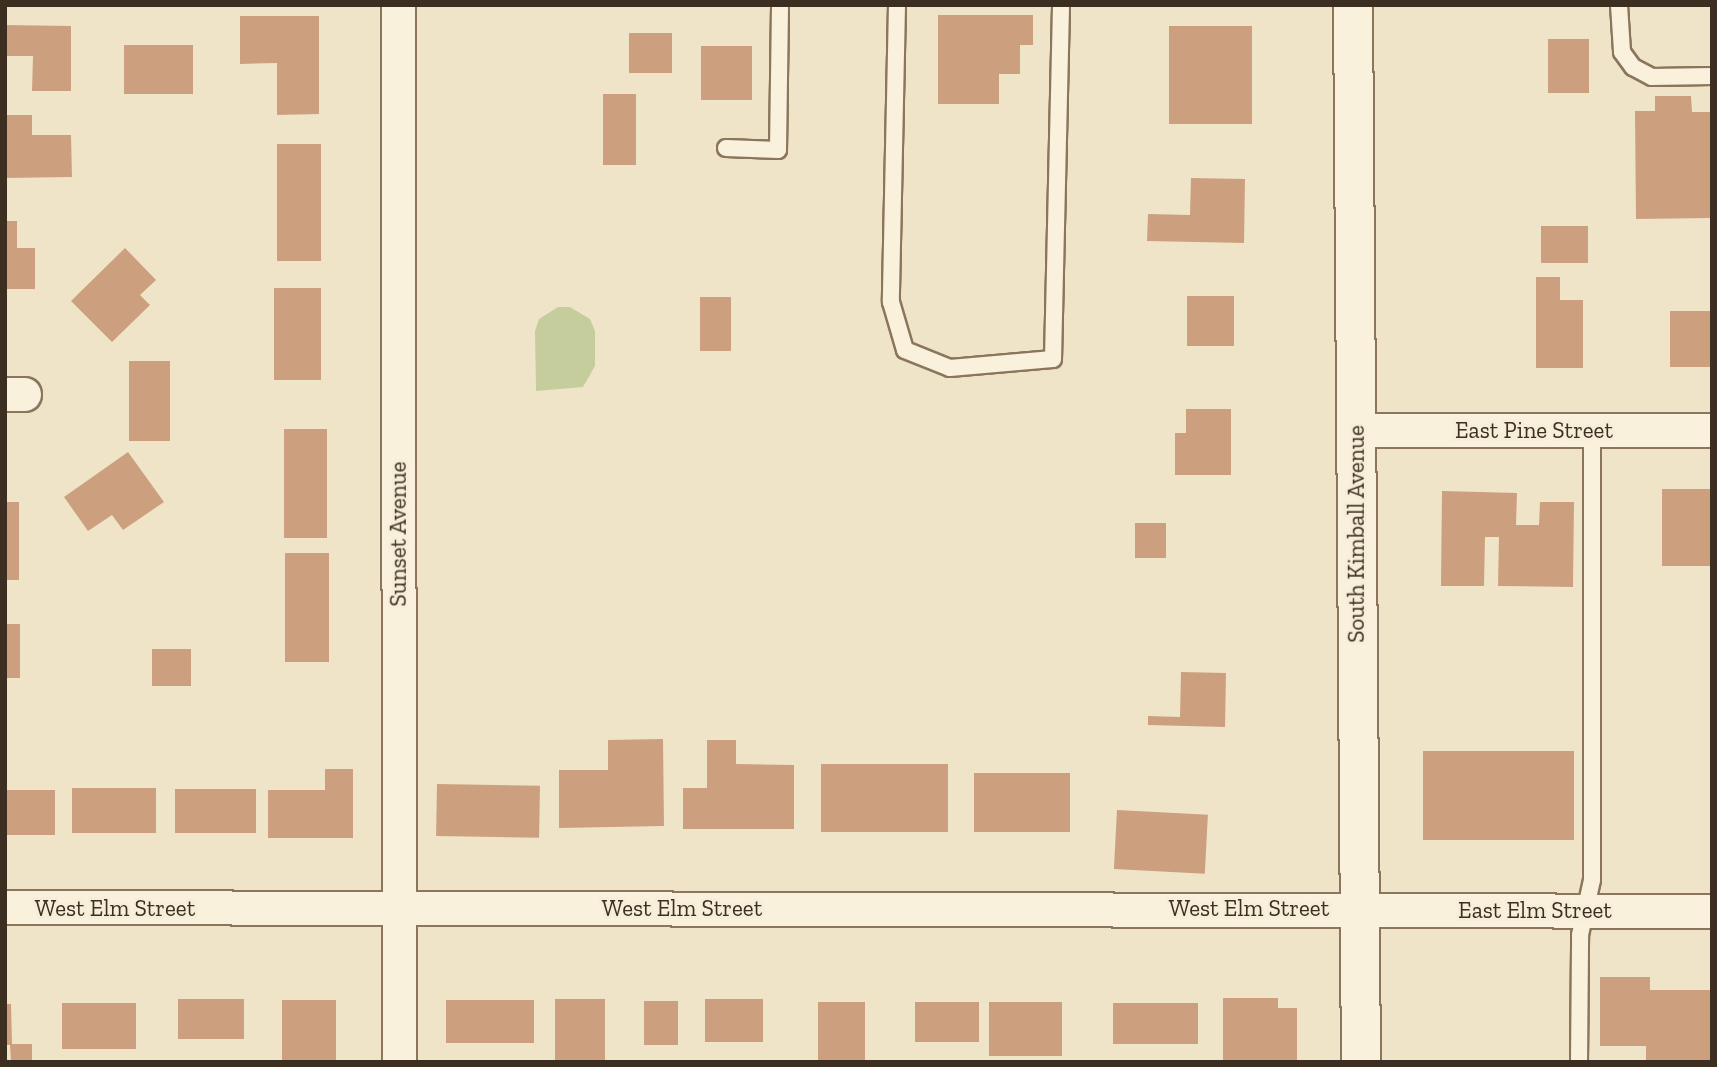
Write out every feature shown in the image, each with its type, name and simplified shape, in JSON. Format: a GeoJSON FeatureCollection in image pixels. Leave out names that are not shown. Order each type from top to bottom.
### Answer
{"type":"FeatureCollection","features":[{"type":"Feature","properties":{"kind":"street","name":"Sunset Avenue"},"geometry":{"type":"LineString","coordinates":[[398,5],[399,1062]]}},
{"type":"Feature","properties":{"kind":"street","name":"South Kimball Avenue"},"geometry":{"type":"LineString","coordinates":[[1353,5],[1361,1062]]}},
{"type":"Feature","properties":{"kind":"street","name":"East Pine Street"},"geometry":{"type":"LineString","coordinates":[[1356,430],[1712,430]]}},
{"type":"Feature","properties":{"kind":"street","name":"West Elm Street"},"geometry":{"type":"LineString","coordinates":[[5,907],[1359,908]]}},
{"type":"Feature","properties":{"kind":"street","name":"East Elm Street"},"geometry":{"type":"LineString","coordinates":[[1359,908],[1712,911]]}},
{"type":"Feature","properties":{"kind":"lane"},"geometry":{"type":"LineString","coordinates":[[726,148],[778,150],[780,5]]}},
{"type":"Feature","properties":{"kind":"lane"},"geometry":{"type":"LineString","coordinates":[[897,5],[891,302],[905,350],[950,368],[1053,359],[1062,5]]}},
{"type":"Feature","properties":{"kind":"lane"},"geometry":{"type":"LineString","coordinates":[[1619,5],[1622,52],[1633,67],[1652,77],[1712,76]]}},
{"type":"Feature","properties":{"kind":"lane"},"geometry":{"type":"LineString","coordinates":[[1579,1062],[1580,935],[1592,880],[1592,430]]}},
{"type":"Feature","properties":{"kind":"green space"},"geometry":{"type":"Polygon","coordinates":[[[558,307],[570,307],[590,319],[595,331],[595,366],[583,387],[536,391],[535,331],[539,319],[558,307]]]}},
{"type":"Feature","properties":{"kind":"building"},"geometry":{"type":"Polygon","coordinates":[[[938,15],[1033,15],[1033,45],[1020,45],[1020,74],[999,74],[999,104],[938,104],[938,15]]]}},
{"type":"Feature","properties":{"kind":"building"},"geometry":{"type":"Polygon","coordinates":[[[240,16],[319,16],[319,114],[277,115],[277,63],[240,64],[240,16]]]}},
{"type":"Feature","properties":{"kind":"building"},"geometry":{"type":"Polygon","coordinates":[[[5,25],[71,26],[71,91],[32,91],[33,56],[5,56],[5,25]]]}},
{"type":"Feature","properties":{"kind":"building"},"geometry":{"type":"Polygon","coordinates":[[[1169,26],[1252,26],[1252,124],[1169,124],[1169,26]]]}},
{"type":"Feature","properties":{"kind":"building"},"geometry":{"type":"Polygon","coordinates":[[[629,33],[672,33],[672,73],[629,73],[629,33]]]}},
{"type":"Feature","properties":{"kind":"building"},"geometry":{"type":"Polygon","coordinates":[[[1548,39],[1589,39],[1589,93],[1548,93],[1548,39]]]}},
{"type":"Feature","properties":{"kind":"building"},"geometry":{"type":"Polygon","coordinates":[[[124,45],[193,45],[193,94],[124,94],[124,45]]]}},
{"type":"Feature","properties":{"kind":"building"},"geometry":{"type":"Polygon","coordinates":[[[701,46],[752,46],[752,100],[701,100],[701,46]]]}},
{"type":"Feature","properties":{"kind":"building"},"geometry":{"type":"Polygon","coordinates":[[[603,94],[636,94],[636,165],[603,165],[603,94]]]}},
{"type":"Feature","properties":{"kind":"building"},"geometry":{"type":"Polygon","coordinates":[[[1655,96],[1691,96],[1692,112],[1712,112],[1712,218],[1636,219],[1635,111],[1655,111],[1655,96]]]}},
{"type":"Feature","properties":{"kind":"building"},"geometry":{"type":"Polygon","coordinates":[[[5,115],[32,115],[32,135],[71,135],[72,177],[5,178],[5,115]]]}},
{"type":"Feature","properties":{"kind":"building"},"geometry":{"type":"Polygon","coordinates":[[[277,144],[321,144],[321,261],[277,261],[277,144]]]}},
{"type":"Feature","properties":{"kind":"building"},"geometry":{"type":"Polygon","coordinates":[[[1191,178],[1245,179],[1244,243],[1147,241],[1148,214],[1190,215],[1191,178]]]}},
{"type":"Feature","properties":{"kind":"building"},"geometry":{"type":"Polygon","coordinates":[[[5,221],[17,221],[17,248],[35,248],[35,289],[5,289],[5,221]]]}},
{"type":"Feature","properties":{"kind":"building"},"geometry":{"type":"Polygon","coordinates":[[[1541,226],[1588,226],[1588,263],[1541,263],[1541,226]]]}},
{"type":"Feature","properties":{"kind":"building"},"geometry":{"type":"Polygon","coordinates":[[[125,248],[156,280],[140,295],[150,305],[112,342],[71,301],[125,248]]]}},
{"type":"Feature","properties":{"kind":"building"},"geometry":{"type":"Polygon","coordinates":[[[1536,277],[1560,277],[1560,300],[1583,300],[1583,368],[1536,368],[1536,277]]]}},
{"type":"Feature","properties":{"kind":"building"},"geometry":{"type":"Polygon","coordinates":[[[274,288],[321,288],[321,380],[274,380],[274,288]]]}},
{"type":"Feature","properties":{"kind":"building"},"geometry":{"type":"Polygon","coordinates":[[[1187,296],[1234,296],[1234,346],[1187,346],[1187,296]]]}},
{"type":"Feature","properties":{"kind":"building"},"geometry":{"type":"Polygon","coordinates":[[[700,297],[731,297],[731,351],[700,351],[700,297]]]}},
{"type":"Feature","properties":{"kind":"building"},"geometry":{"type":"Polygon","coordinates":[[[1670,311],[1712,311],[1712,367],[1670,367],[1670,311]]]}},
{"type":"Feature","properties":{"kind":"building"},"geometry":{"type":"Polygon","coordinates":[[[129,361],[170,361],[170,441],[129,441],[129,361]]]}},
{"type":"Feature","properties":{"kind":"building"},"geometry":{"type":"Polygon","coordinates":[[[1186,409],[1231,409],[1231,475],[1175,475],[1175,433],[1186,433],[1186,409]]]}},
{"type":"Feature","properties":{"kind":"building"},"geometry":{"type":"Polygon","coordinates":[[[284,429],[327,429],[327,538],[284,538],[284,429]]]}},
{"type":"Feature","properties":{"kind":"building"},"geometry":{"type":"Polygon","coordinates":[[[128,452],[164,502],[123,530],[112,515],[88,531],[64,497],[128,452]]]}},
{"type":"Feature","properties":{"kind":"building"},"geometry":{"type":"Polygon","coordinates":[[[1662,489],[1712,489],[1712,566],[1662,566],[1662,489]]]}},
{"type":"Feature","properties":{"kind":"building"},"geometry":{"type":"Polygon","coordinates":[[[1442,491],[1517,493],[1516,525],[1539,525],[1540,502],[1574,502],[1573,587],[1498,586],[1499,537],[1485,537],[1484,586],[1441,586],[1442,491]]]}},
{"type":"Feature","properties":{"kind":"building"},"geometry":{"type":"Polygon","coordinates":[[[5,502],[19,502],[19,580],[5,580],[5,502]]]}},
{"type":"Feature","properties":{"kind":"building"},"geometry":{"type":"Polygon","coordinates":[[[1135,523],[1166,523],[1166,558],[1135,558],[1135,523]]]}},
{"type":"Feature","properties":{"kind":"building"},"geometry":{"type":"Polygon","coordinates":[[[285,553],[329,553],[329,662],[285,662],[285,553]]]}},
{"type":"Feature","properties":{"kind":"building"},"geometry":{"type":"Polygon","coordinates":[[[5,624],[20,624],[20,678],[5,678],[5,624]]]}},
{"type":"Feature","properties":{"kind":"building"},"geometry":{"type":"Polygon","coordinates":[[[152,649],[191,649],[191,686],[152,686],[152,649]]]}},
{"type":"Feature","properties":{"kind":"building"},"geometry":{"type":"Polygon","coordinates":[[[1181,672],[1226,673],[1225,727],[1148,725],[1148,716],[1180,717],[1181,672]]]}},
{"type":"Feature","properties":{"kind":"building"},"geometry":{"type":"Polygon","coordinates":[[[663,739],[664,826],[559,828],[559,770],[608,770],[608,740],[663,739]]]}},
{"type":"Feature","properties":{"kind":"building"},"geometry":{"type":"Polygon","coordinates":[[[707,740],[736,740],[736,764],[794,765],[794,829],[683,829],[683,788],[707,788],[707,740]]]}},
{"type":"Feature","properties":{"kind":"building"},"geometry":{"type":"Polygon","coordinates":[[[1423,751],[1574,751],[1574,840],[1423,840],[1423,751]]]}},
{"type":"Feature","properties":{"kind":"building"},"geometry":{"type":"Polygon","coordinates":[[[821,764],[948,764],[948,832],[821,832],[821,764]]]}},
{"type":"Feature","properties":{"kind":"building"},"geometry":{"type":"Polygon","coordinates":[[[325,769],[353,769],[353,838],[268,838],[268,790],[325,790],[325,769]]]}},
{"type":"Feature","properties":{"kind":"building"},"geometry":{"type":"Polygon","coordinates":[[[974,773],[1070,773],[1070,832],[974,832],[974,773]]]}},
{"type":"Feature","properties":{"kind":"building"},"geometry":{"type":"Polygon","coordinates":[[[437,784],[540,786],[539,838],[436,836],[437,784]]]}},
{"type":"Feature","properties":{"kind":"building"},"geometry":{"type":"Polygon","coordinates":[[[72,788],[156,788],[156,833],[72,833],[72,788]]]}},
{"type":"Feature","properties":{"kind":"building"},"geometry":{"type":"Polygon","coordinates":[[[175,789],[256,789],[256,833],[175,833],[175,789]]]}},
{"type":"Feature","properties":{"kind":"building"},"geometry":{"type":"Polygon","coordinates":[[[5,790],[55,790],[55,835],[5,835],[5,790]]]}},
{"type":"Feature","properties":{"kind":"building"},"geometry":{"type":"Polygon","coordinates":[[[1117,810],[1208,815],[1205,874],[1114,869],[1117,810]]]}},
{"type":"Feature","properties":{"kind":"building"},"geometry":{"type":"Polygon","coordinates":[[[1600,977],[1650,977],[1650,990],[1710,990],[1710,1062],[1646,1062],[1646,1046],[1600,1046],[1600,977]]]}},
{"type":"Feature","properties":{"kind":"building"},"geometry":{"type":"Polygon","coordinates":[[[1223,998],[1278,998],[1278,1008],[1297,1008],[1297,1062],[1223,1062],[1223,998]]]}},
{"type":"Feature","properties":{"kind":"building"},"geometry":{"type":"Polygon","coordinates":[[[178,999],[244,999],[244,1039],[178,1039],[178,999]]]}},
{"type":"Feature","properties":{"kind":"building"},"geometry":{"type":"Polygon","coordinates":[[[555,999],[605,999],[605,1062],[555,1062],[555,999]]]}},
{"type":"Feature","properties":{"kind":"building"},"geometry":{"type":"Polygon","coordinates":[[[705,999],[763,999],[763,1042],[705,1042],[705,999]]]}},
{"type":"Feature","properties":{"kind":"building"},"geometry":{"type":"Polygon","coordinates":[[[282,1000],[336,1000],[336,1060],[282,1060],[282,1000]]]}},
{"type":"Feature","properties":{"kind":"building"},"geometry":{"type":"Polygon","coordinates":[[[446,1000],[534,1000],[534,1043],[446,1043],[446,1000]]]}},
{"type":"Feature","properties":{"kind":"building"},"geometry":{"type":"Polygon","coordinates":[[[644,1001],[678,1001],[678,1045],[644,1045],[644,1001]]]}},
{"type":"Feature","properties":{"kind":"building"},"geometry":{"type":"Polygon","coordinates":[[[818,1002],[865,1002],[865,1061],[818,1061],[818,1002]]]}},
{"type":"Feature","properties":{"kind":"building"},"geometry":{"type":"Polygon","coordinates":[[[915,1002],[979,1002],[979,1042],[915,1042],[915,1002]]]}},
{"type":"Feature","properties":{"kind":"building"},"geometry":{"type":"Polygon","coordinates":[[[989,1002],[1062,1002],[1062,1056],[989,1056],[989,1002]]]}},
{"type":"Feature","properties":{"kind":"building"},"geometry":{"type":"Polygon","coordinates":[[[62,1003],[136,1003],[136,1049],[62,1049],[62,1003]]]}},
{"type":"Feature","properties":{"kind":"building"},"geometry":{"type":"Polygon","coordinates":[[[1113,1003],[1198,1003],[1198,1044],[1113,1044],[1113,1003]]]}},
{"type":"Feature","properties":{"kind":"building"},"geometry":{"type":"Polygon","coordinates":[[[5,1004],[11,1004],[12,1044],[32,1044],[32,1062],[11,1062],[10,1045],[5,1045],[5,1004]]]}}]}
